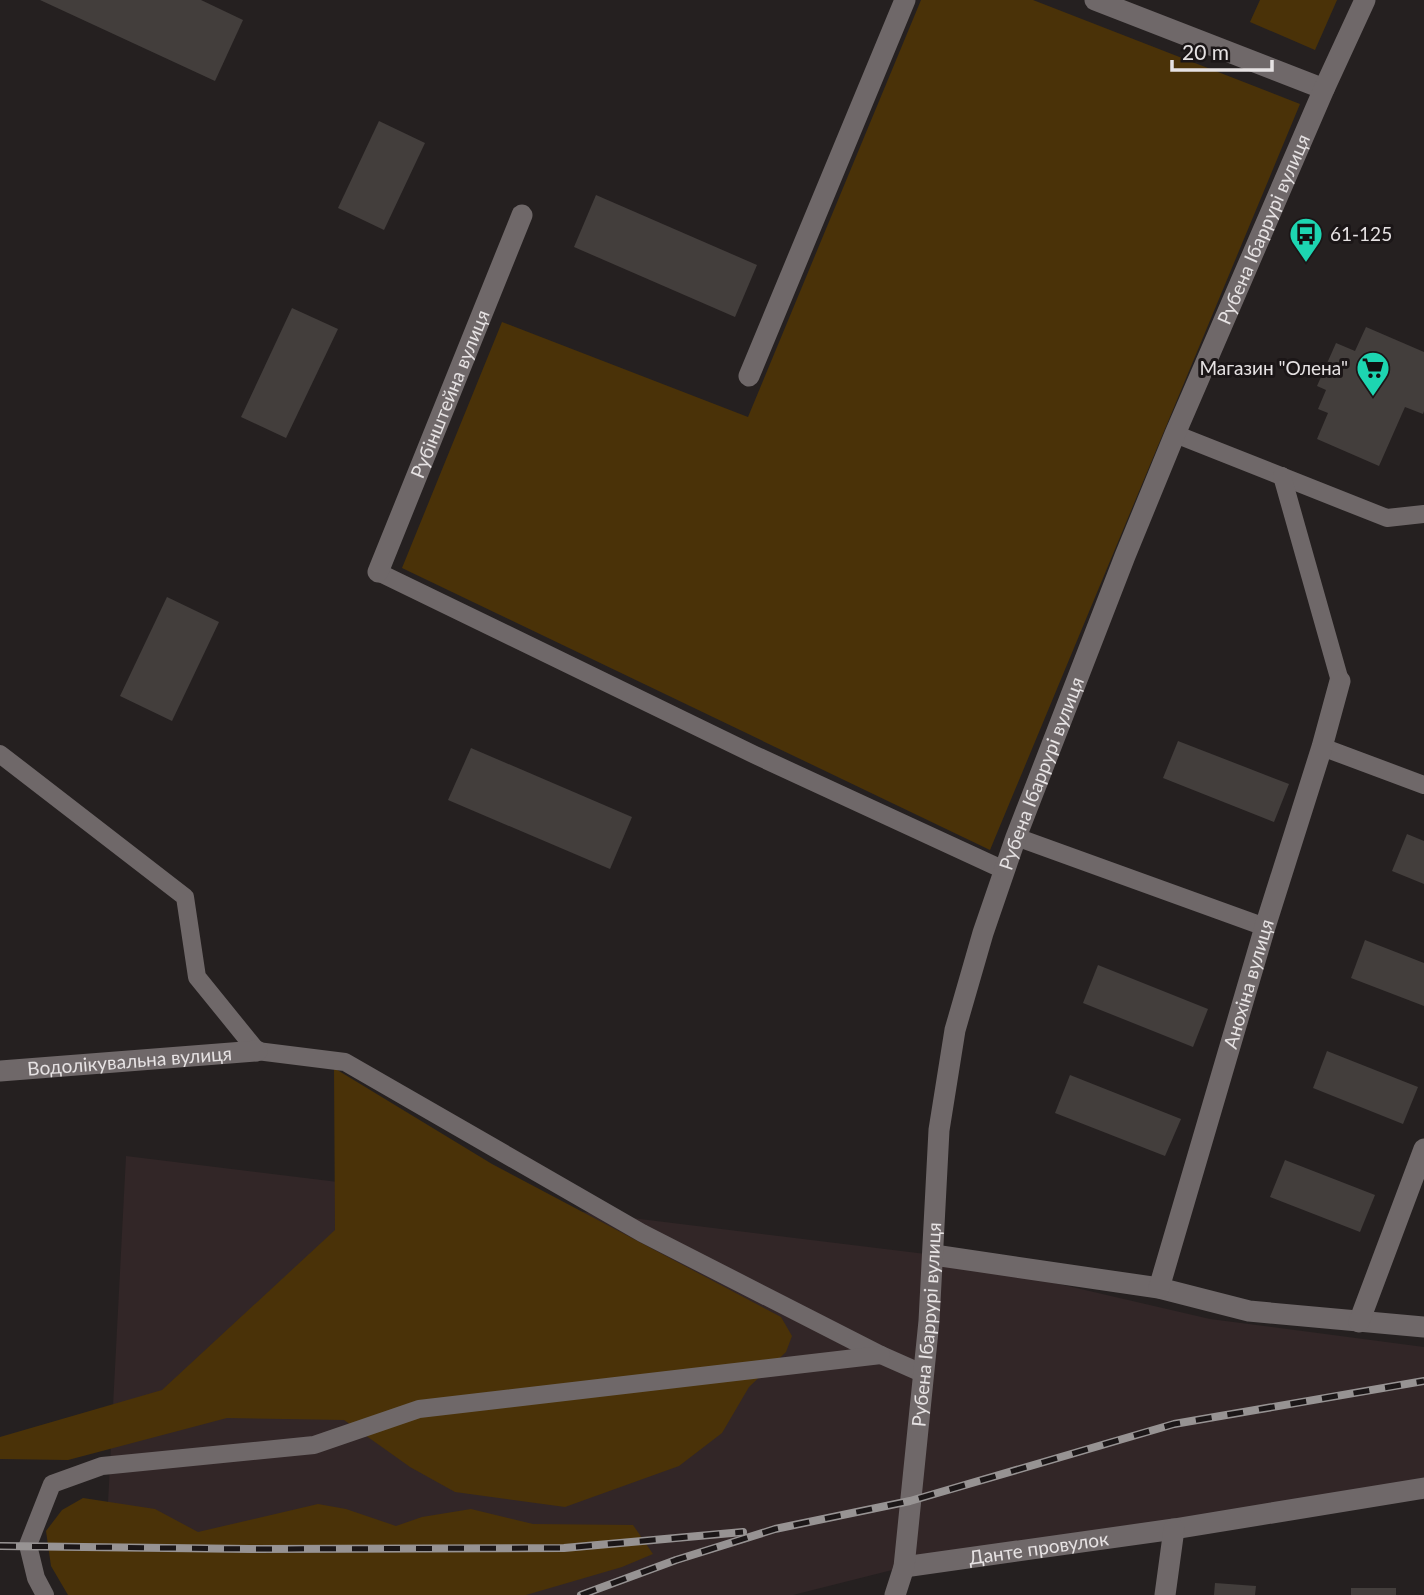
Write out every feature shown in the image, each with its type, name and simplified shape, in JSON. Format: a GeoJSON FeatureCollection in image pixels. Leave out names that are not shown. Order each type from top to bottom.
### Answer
{"type":"FeatureCollection","features":[{"type":"Feature","properties":{"kind":"street"},"geometry":{"type":"LineString","coordinates":[[749,376],[905,0]]}},
{"type":"Feature","properties":{"kind":"street"},"geometry":{"type":"LineString","coordinates":[[1095,0],[1324,89]]}},
{"type":"Feature","properties":{"kind":"street","name":"Рубена Ібаррурі вулиця"},"geometry":{"type":"LineString","coordinates":[[895,1595],[904,1567],[924,1374],[934,1255],[940,1130],[955,1030],[983,933],[1016,837],[1175,434],[1365,0]]}},
{"type":"Feature","properties":{"kind":"street","name":"Рубінштейна вулиця"},"geometry":{"type":"LineString","coordinates":[[378,572],[522,215]]}},
{"type":"Feature","properties":{"kind":"street","name":"Анохіна вулиця"},"geometry":{"type":"LineString","coordinates":[[1159,1288],[1340,681]]}},
{"type":"Feature","properties":{"kind":"street","name":"Водолікувальна вулиця"},"geometry":{"type":"LineString","coordinates":[[0,1071],[257,1051]]}},
{"type":"Feature","properties":{"kind":"street"},"geometry":{"type":"LineString","coordinates":[[1359,1322],[1424,1149]]}},
{"type":"Feature","properties":{"kind":"street"},"geometry":{"type":"LineString","coordinates":[[934,1255],[1159,1288],[1249,1311],[1424,1327]]}},
{"type":"Feature","properties":{"kind":"street","name":"Данте провулок"},"geometry":{"type":"LineString","coordinates":[[904,1567],[1174,1529],[1424,1488]]}},
{"type":"Feature","properties":{"kind":"street"},"geometry":{"type":"LineString","coordinates":[[1165,1595],[1174,1529]]}},
{"type":"Feature","properties":{"kind":"lane"},"geometry":{"type":"LineString","coordinates":[[1175,434],[1387,518],[1424,514]]}},
{"type":"Feature","properties":{"kind":"lane"},"geometry":{"type":"LineString","coordinates":[[1282,476],[1340,681]]}},
{"type":"Feature","properties":{"kind":"lane"},"geometry":{"type":"LineString","coordinates":[[378,572],[755,755],[1004,870]]}},
{"type":"Feature","properties":{"kind":"lane"},"geometry":{"type":"LineString","coordinates":[[1322,747],[1424,785]]}},
{"type":"Feature","properties":{"kind":"lane"},"geometry":{"type":"LineString","coordinates":[[0,754],[185,897],[197,977],[257,1051],[345,1062],[642,1233],[881,1355],[924,1374]]}},
{"type":"Feature","properties":{"kind":"lane"},"geometry":{"type":"LineString","coordinates":[[1016,837],[1265,927]]}},
{"type":"Feature","properties":{"kind":"lane"},"geometry":{"type":"LineString","coordinates":[[45,1595],[36,1578],[28,1545],[52,1484],[102,1466],[314,1445],[419,1409],[881,1355]]}},
{"type":"Feature","properties":{"kind":"shaded area"},"geometry":{"type":"Polygon","coordinates":[[[921,0],[1033,0],[1300,104],[990,850],[402,568],[502,322],[748,417],[921,0]]]}},
{"type":"Feature","properties":{"kind":"shaded area"},"geometry":{"type":"Polygon","coordinates":[[[1260,0],[1337,0],[1315,50],[1250,22],[1260,0]]]}},
{"type":"Feature","properties":{"kind":"shaded area"},"geometry":{"type":"Polygon","coordinates":[[[334,1068],[492,1164],[781,1317],[792,1336],[786,1352],[749,1387],[722,1433],[679,1466],[565,1507],[455,1492],[410,1467],[344,1420],[227,1418],[68,1460],[0,1459],[0,1437],[162,1390],[335,1230],[334,1068]]]}},
{"type":"Feature","properties":{"kind":"shaded area"},"geometry":{"type":"Polygon","coordinates":[[[126,1156],[934,1255],[1210,1319],[1424,1347],[1424,1488],[904,1567],[793,1595],[126,1595],[108,1503],[126,1156]]]}},
{"type":"Feature","properties":{"kind":"shaded area"},"geometry":{"type":"Polygon","coordinates":[[[83,1498],[155,1509],[198,1532],[318,1504],[346,1509],[396,1526],[422,1517],[471,1509],[533,1524],[633,1525],[653,1554],[622,1567],[526,1595],[68,1595],[51,1566],[46,1531],[62,1510],[83,1498]]]}},
{"type":"Feature","properties":{"kind":"building"},"geometry":{"type":"Polygon","coordinates":[[[40,0],[201,0],[243,20],[215,81],[40,0]]]}},
{"type":"Feature","properties":{"kind":"building"},"geometry":{"type":"Polygon","coordinates":[[[379,121],[425,143],[384,230],[338,208],[379,121]]]}},
{"type":"Feature","properties":{"kind":"building"},"geometry":{"type":"Polygon","coordinates":[[[596,195],[757,265],[735,317],[574,247],[596,195]]]}},
{"type":"Feature","properties":{"kind":"building"},"geometry":{"type":"Polygon","coordinates":[[[292,308],[338,329],[286,438],[241,417],[292,308]]]}},
{"type":"Feature","properties":{"kind":"building","name":"Магазин \"Олена\""},"geometry":{"type":"Polygon","coordinates":[[[1366,327],[1424,352],[1423,414],[1405,407],[1379,466],[1317,439],[1328,413],[1318,409],[1326,390],[1317,386],[1336,343],[1355,351],[1366,327]]]}},
{"type":"Feature","properties":{"kind":"building"},"geometry":{"type":"Polygon","coordinates":[[[167,597],[219,622],[172,721],[120,696],[167,597]]]}},
{"type":"Feature","properties":{"kind":"building"},"geometry":{"type":"Polygon","coordinates":[[[1178,741],[1289,784],[1274,822],[1163,778],[1178,741]]]}},
{"type":"Feature","properties":{"kind":"building"},"geometry":{"type":"Polygon","coordinates":[[[471,748],[632,817],[610,869],[448,800],[471,748]]]}},
{"type":"Feature","properties":{"kind":"building"},"geometry":{"type":"Polygon","coordinates":[[[1407,834],[1424,841],[1424,884],[1392,871],[1407,834]]]}},
{"type":"Feature","properties":{"kind":"building"},"geometry":{"type":"Polygon","coordinates":[[[1365,940],[1424,963],[1424,1006],[1351,978],[1365,940]]]}},
{"type":"Feature","properties":{"kind":"building"},"geometry":{"type":"Polygon","coordinates":[[[1098,965],[1208,1009],[1193,1047],[1083,1003],[1098,965]]]}},
{"type":"Feature","properties":{"kind":"building"},"geometry":{"type":"Polygon","coordinates":[[[1327,1051],[1418,1087],[1403,1124],[1313,1088],[1327,1051]]]}},
{"type":"Feature","properties":{"kind":"building"},"geometry":{"type":"Polygon","coordinates":[[[1070,1075],[1181,1119],[1165,1156],[1055,1113],[1070,1075]]]}},
{"type":"Feature","properties":{"kind":"building"},"geometry":{"type":"Polygon","coordinates":[[[1285,1160],[1375,1195],[1360,1232],[1270,1197],[1285,1160]]]}},
{"type":"Feature","properties":{"kind":"building"},"geometry":{"type":"Polygon","coordinates":[[[1215,1583],[1256,1586],[1255,1595],[1214,1595],[1215,1583]]]}},
{"type":"Feature","properties":{"kind":"building"},"geometry":{"type":"Polygon","coordinates":[[[1351,1588],[1396,1588],[1396,1595],[1351,1595],[1351,1588]]]}},
{"type":"Feature","properties":{"kind":"railway"},"geometry":{"type":"LineString","coordinates":[[581,1595],[676,1560],[775,1529],[910,1501],[1174,1424],[1424,1381]]}},
{"type":"Feature","properties":{"kind":"railway"},"geometry":{"type":"LineString","coordinates":[[0,1546],[251,1549],[564,1548],[743,1532]]}},
{"type":"Feature","properties":{"kind":"place","name":"61-125"},"geometry":{"type":"Point","coordinates":[1306,264]}},
{"type":"Feature","properties":{"kind":"place","name":"Магазин \"Олена\""},"geometry":{"type":"Point","coordinates":[1373,398]}}]}
